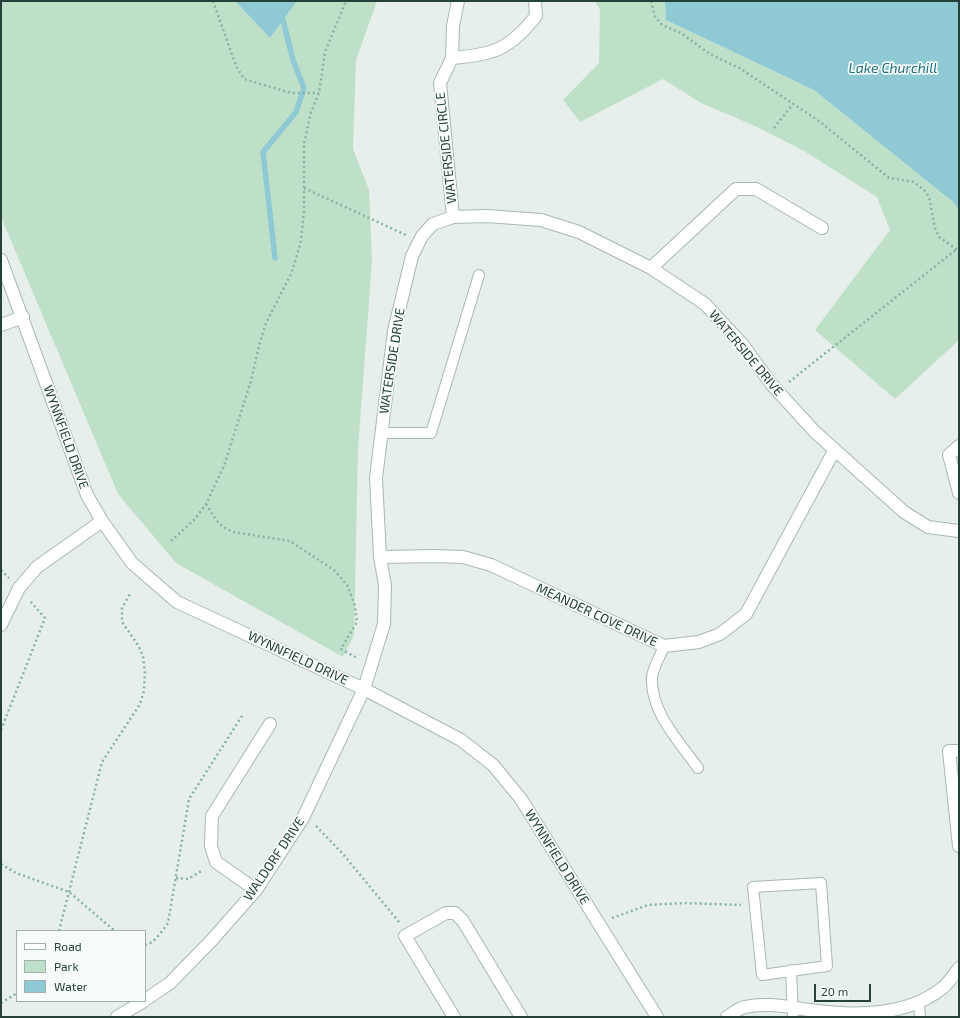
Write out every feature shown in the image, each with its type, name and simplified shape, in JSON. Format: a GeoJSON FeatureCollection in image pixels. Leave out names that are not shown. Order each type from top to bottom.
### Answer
{"type":"FeatureCollection","features":[{"type":"Feature","properties":{"kind":"street","name":"WATERSIDE CIRCLE"},"geometry":{"type":"LineString","coordinates":[[453,217],[440,83],[452,58],[452,26],[458,1]]}},
{"type":"Feature","properties":{"kind":"street"},"geometry":{"type":"LineString","coordinates":[[452,58],[489,53],[506,46],[523,33],[536,16],[535,1]]}},
{"type":"Feature","properties":{"kind":"street"},"geometry":{"type":"LineString","coordinates":[[651,268],[736,190],[756,189],[822,228]]}},
{"type":"Feature","properties":{"kind":"street","name":"WATERSIDE DRIVE"},"geometry":{"type":"LineString","coordinates":[[364,689],[384,624],[385,585],[380,557],[376,478],[394,331],[412,256],[419,241],[434,224],[453,217],[487,216],[541,220],[579,232],[651,268],[705,304],[743,345],[778,391],[834,451],[904,512],[928,527],[959,531]]}},
{"type":"Feature","properties":{"kind":"street","name":"WYNNFIELD DRIVE"},"geometry":{"type":"LineString","coordinates":[[1,260],[87,495],[102,521],[132,563],[178,602],[364,689],[461,740],[493,765],[521,799],[658,1017]]}},
{"type":"Feature","properties":{"kind":"street"},"geometry":{"type":"LineString","coordinates":[[1,325],[23,317]]}},
{"type":"Feature","properties":{"kind":"street"},"geometry":{"type":"LineString","coordinates":[[959,446],[949,455],[959,493]]}},
{"type":"Feature","properties":{"kind":"street","name":"MEANDER COVE DRIVE"},"geometry":{"type":"LineString","coordinates":[[380,557],[463,557],[491,565],[664,646],[699,642],[720,634],[746,614],[834,451]]}},
{"type":"Feature","properties":{"kind":"street"},"geometry":{"type":"LineString","coordinates":[[1,625],[19,588],[37,568],[102,521]]}},
{"type":"Feature","properties":{"kind":"street","name":"WALDORF DRIVE"},"geometry":{"type":"LineString","coordinates":[[146,999],[170,983],[212,941],[256,890],[305,814],[364,689]]}},
{"type":"Feature","properties":{"kind":"street"},"geometry":{"type":"LineString","coordinates":[[256,890],[216,862],[211,846],[212,816],[270,724]]}},
{"type":"Feature","properties":{"kind":"street"},"geometry":{"type":"LineString","coordinates":[[959,751],[949,752],[959,846]]}},
{"type":"Feature","properties":{"kind":"street"},"geometry":{"type":"LineString","coordinates":[[454,1017],[405,936],[446,912],[456,913],[463,921],[521,1017]]}},
{"type":"Feature","properties":{"kind":"street"},"geometry":{"type":"LineString","coordinates":[[727,1017],[744,1007],[766,1004],[793,1012],[857,1013],[897,1010],[919,1004],[943,988],[959,968]]}},
{"type":"Feature","properties":{"kind":"street","name":"WALDORF DRIVE"},"geometry":{"type":"LineString","coordinates":[[118,1017],[141,1002]]}},
{"type":"Feature","properties":{"kind":"lane"},"geometry":{"type":"LineString","coordinates":[[382,433],[431,433],[479,275]]}},
{"type":"Feature","properties":{"kind":"lane"},"geometry":{"type":"LineString","coordinates":[[664,646],[652,676],[654,701],[669,728],[698,768]]}},
{"type":"Feature","properties":{"kind":"lane"},"geometry":{"type":"LineString","coordinates":[[821,883],[828,966],[791,970],[762,975],[753,887],[821,883]]}},
{"type":"Feature","properties":{"kind":"lane"},"geometry":{"type":"LineString","coordinates":[[791,970],[793,1012]]}},
{"type":"Feature","properties":{"kind":"lane"},"geometry":{"type":"LineString","coordinates":[[919,1004],[920,1017]]}},
{"type":"Feature","properties":{"kind":"path"},"geometry":{"type":"LineString","coordinates":[[213,1],[236,66],[244,79],[291,93],[319,93]]}},
{"type":"Feature","properties":{"kind":"path"},"geometry":{"type":"LineString","coordinates":[[171,541],[194,519],[206,504],[224,466],[251,381],[266,323],[291,274],[301,241],[304,188],[304,144],[311,112],[319,93],[325,52],[346,1]]}},
{"type":"Feature","properties":{"kind":"path"},"geometry":{"type":"LineString","coordinates":[[651,1],[656,17],[662,25],[681,33],[710,54],[741,68],[819,121],[889,178],[914,182],[926,191],[929,196],[935,228],[939,237],[958,250],[778,391]]}},
{"type":"Feature","properties":{"kind":"path"},"geometry":{"type":"LineString","coordinates":[[774,128],[793,104]]}},
{"type":"Feature","properties":{"kind":"path"},"geometry":{"type":"LineString","coordinates":[[304,188],[419,241]]}},
{"type":"Feature","properties":{"kind":"path"},"geometry":{"type":"LineString","coordinates":[[206,504],[216,520],[228,529],[253,536],[290,541],[334,570],[347,585],[355,606],[357,622],[341,649],[372,666]]}},
{"type":"Feature","properties":{"kind":"path"},"geometry":{"type":"LineString","coordinates":[[1,730],[45,618],[19,588]]}},
{"type":"Feature","properties":{"kind":"path"},"geometry":{"type":"LineString","coordinates":[[59,930],[102,762],[140,704],[144,691],[145,673],[143,656],[138,645],[122,622],[122,608],[130,594]]}},
{"type":"Feature","properties":{"kind":"path"},"geometry":{"type":"LineString","coordinates":[[146,945],[150,944],[168,923],[189,799],[242,716]]}},
{"type":"Feature","properties":{"kind":"path"},"geometry":{"type":"LineString","coordinates":[[305,814],[343,854],[408,934]]}},
{"type":"Feature","properties":{"kind":"path"},"geometry":{"type":"LineString","coordinates":[[176,878],[188,879],[216,862]]}},
{"type":"Feature","properties":{"kind":"path"},"geometry":{"type":"LineString","coordinates":[[1,864],[16,873],[69,892],[114,930]]}},
{"type":"Feature","properties":{"kind":"path"},"geometry":{"type":"LineString","coordinates":[[598,923],[648,905],[684,903],[755,906]]}},
{"type":"Feature","properties":{"kind":"path"},"geometry":{"type":"LineString","coordinates":[[1,1003],[16,994]]}},
{"type":"Feature","properties":{"kind":"green space"},"geometry":{"type":"Polygon","coordinates":[[[1,1],[235,1],[270,38],[297,1],[377,1],[356,60],[353,149],[369,190],[372,261],[358,449],[354,635],[343,657],[176,563],[118,494],[1,217],[1,1]]]}},
{"type":"Feature","properties":{"kind":"green space"},"geometry":{"type":"Polygon","coordinates":[[[595,1],[665,1],[666,20],[814,90],[953,202],[959,210],[959,340],[895,399],[815,330],[890,230],[877,197],[804,151],[755,126],[701,103],[663,79],[580,122],[563,100],[599,63],[600,10],[595,1]]]}},
{"type":"Feature","properties":{"kind":"water"},"geometry":{"type":"Polygon","coordinates":[[[235,1],[297,1],[270,38],[235,1]]]}},
{"type":"Feature","properties":{"kind":"water","name":"Lake Churchill"},"geometry":{"type":"Polygon","coordinates":[[[665,1],[959,1],[959,210],[953,202],[814,90],[666,20],[665,1]]]}},
{"type":"Feature","properties":{"kind":"waterway"},"geometry":{"type":"LineString","coordinates":[[275,258],[263,152],[296,112],[304,88],[293,60],[283,20]]}}]}
